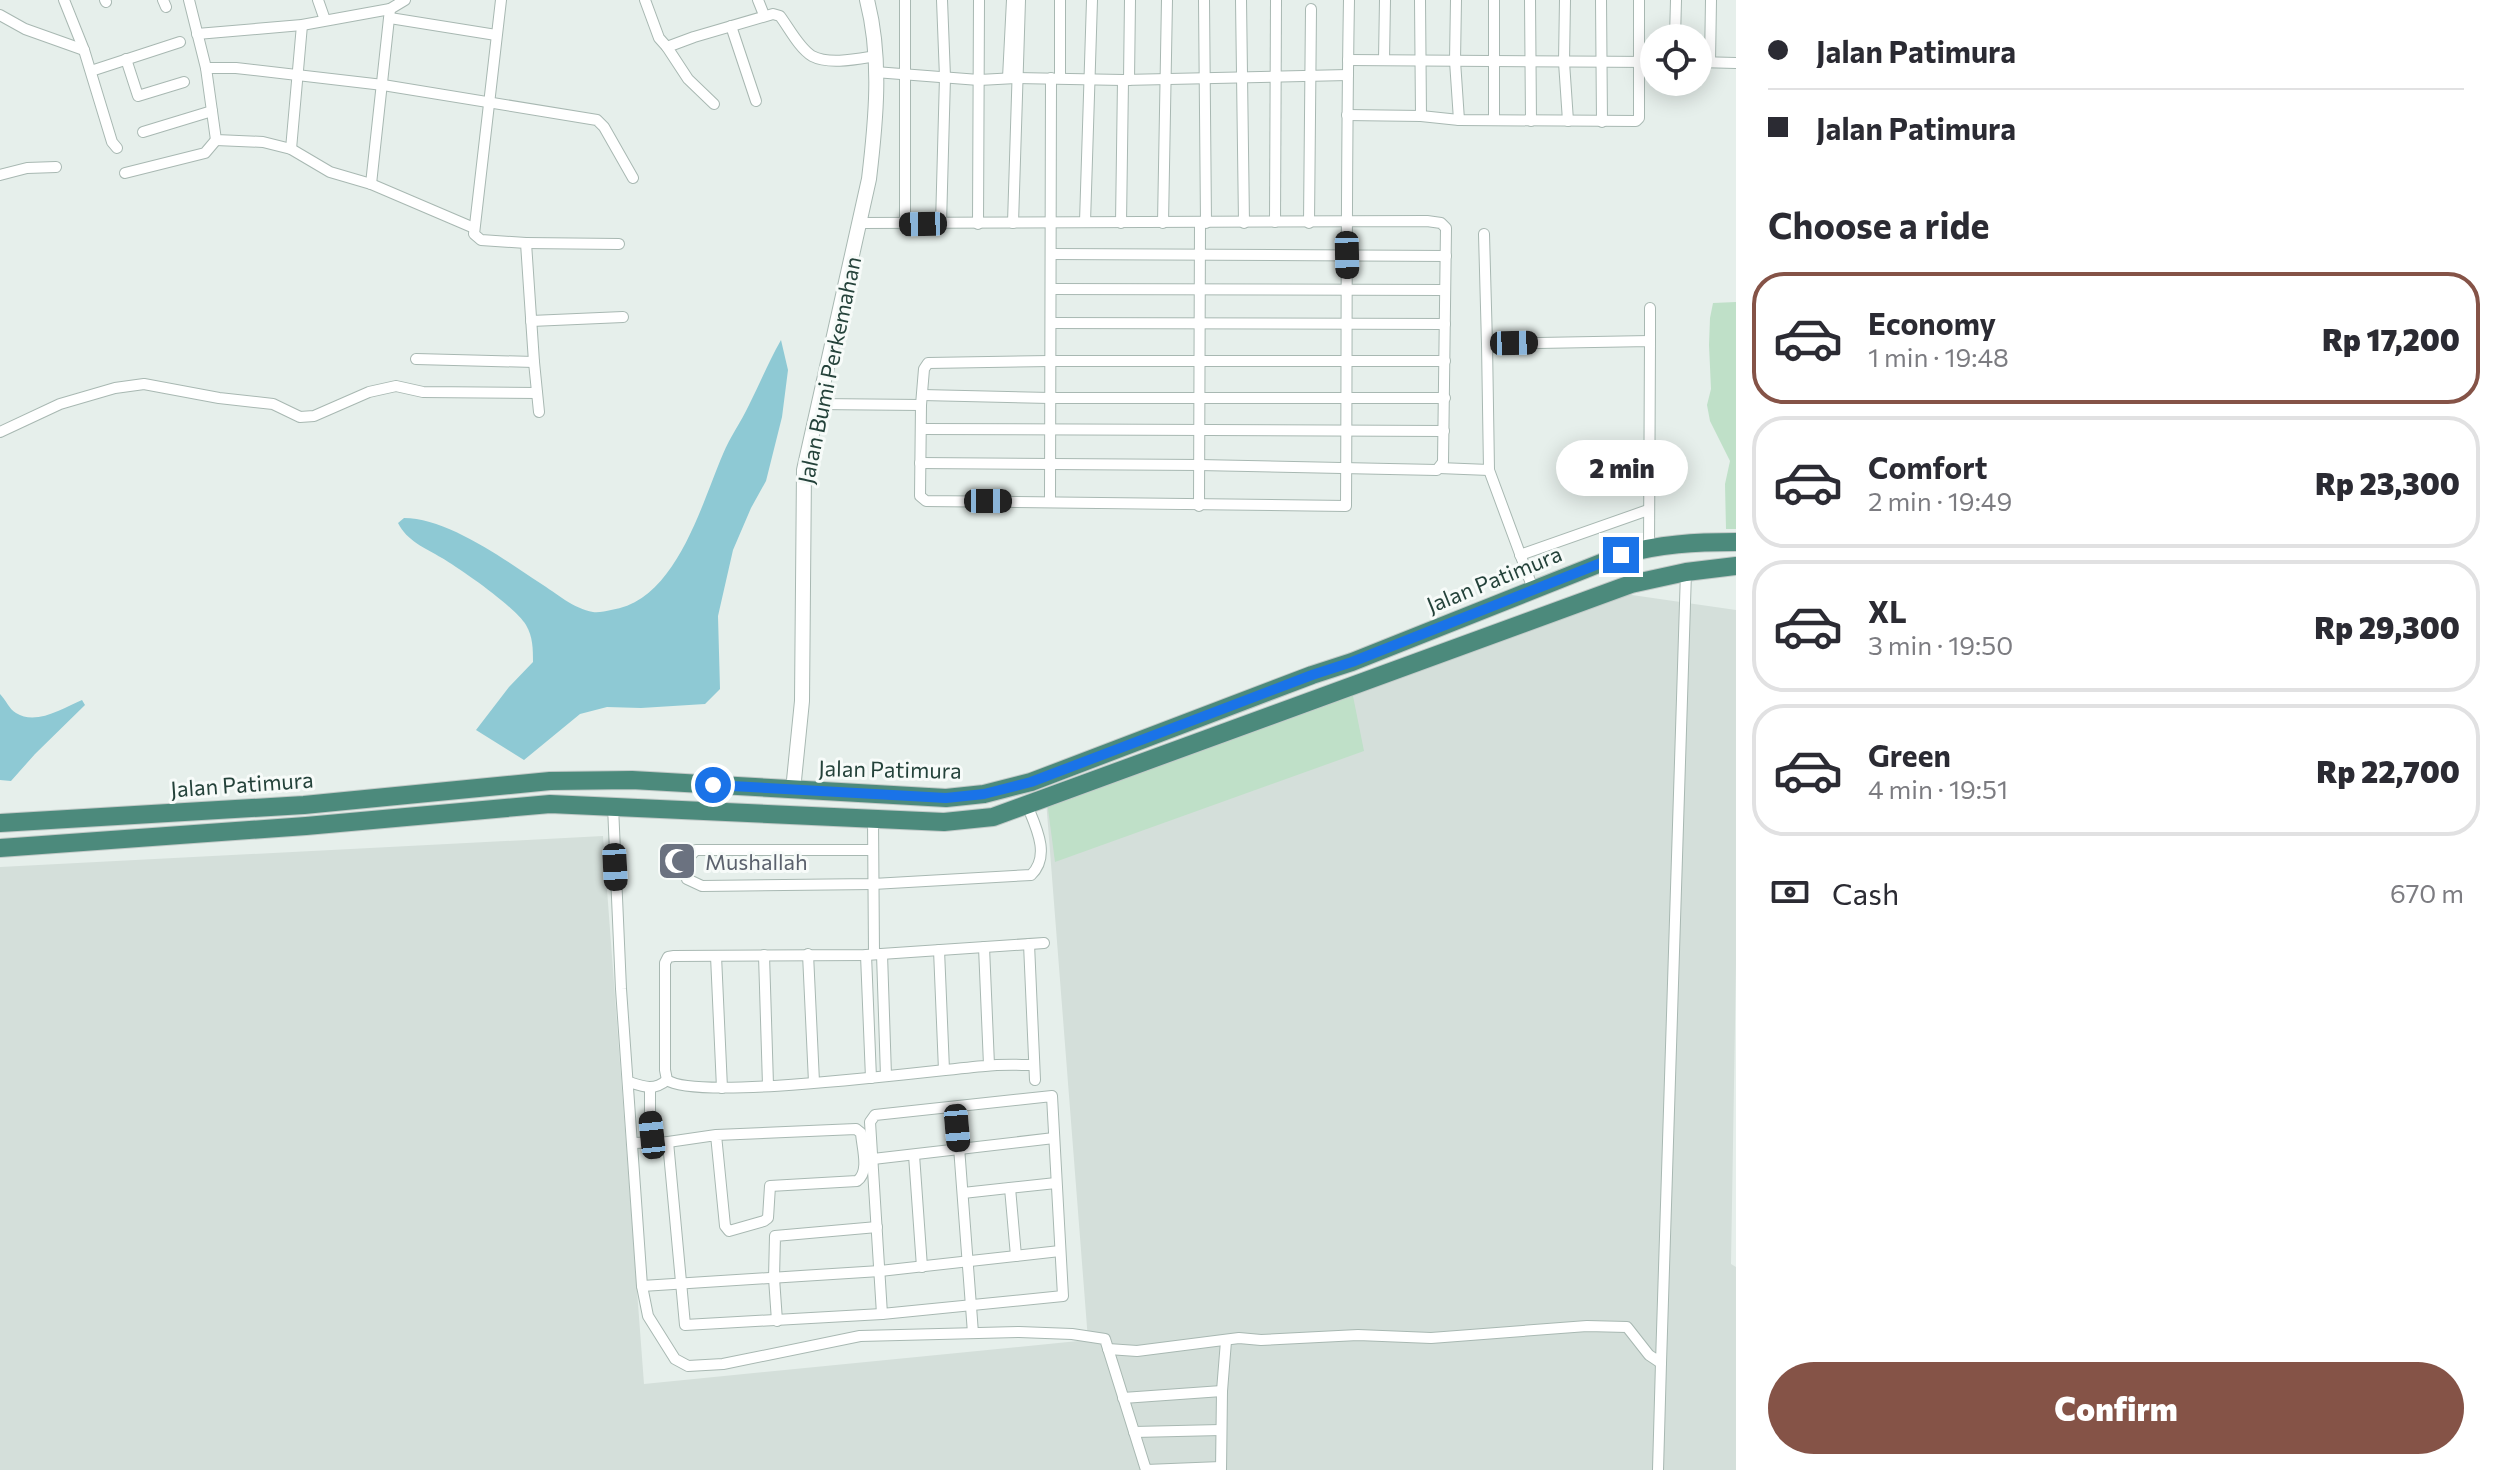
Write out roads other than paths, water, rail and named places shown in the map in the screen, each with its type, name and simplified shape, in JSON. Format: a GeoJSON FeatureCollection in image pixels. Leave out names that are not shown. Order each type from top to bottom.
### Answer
{"type":"FeatureCollection","features":[{"type":"Feature","properties":{"kind":"highway","name":"Jalan Patimura"},"geometry":{"type":"LineString","coordinates":[[0,823],[304,805],[550,781],[632,780],[946,798],[984,794],[1031,782],[1352,662],[1621,555],[1649,547],[1736,542]]}},
{"type":"Feature","properties":{"kind":"highway"},"geometry":{"type":"LineString","coordinates":[[0,848],[306,826],[550,804],[944,822],[993,817],[1595,596],[1631,584],[1686,572],[1736,566]]}},
{"type":"Feature","properties":{"kind":"highway"},"geometry":{"type":"LineString","coordinates":[[1186,722],[1194,742]]}},
{"type":"Feature","properties":{"kind":"street"},"geometry":{"type":"LineString","coordinates":[[64,0],[84,50],[112,142],[117,148]]}},
{"type":"Feature","properties":{"kind":"street"},"geometry":{"type":"LineString","coordinates":[[125,173],[205,153],[216,140],[206,68],[189,0]]}},
{"type":"Feature","properties":{"kind":"street"},"geometry":{"type":"LineString","coordinates":[[318,0],[325,20]]}},
{"type":"Feature","properties":{"kind":"street"},"geometry":{"type":"LineString","coordinates":[[371,184],[390,14],[405,0]]}},
{"type":"Feature","properties":{"kind":"street"},"geometry":{"type":"LineString","coordinates":[[501,0],[474,228],[476,237],[526,243],[619,244]]}},
{"type":"Feature","properties":{"kind":"street"},"geometry":{"type":"LineString","coordinates":[[645,0],[659,38],[688,79],[714,104]]}},
{"type":"Feature","properties":{"kind":"street"},"geometry":{"type":"LineString","coordinates":[[758,0],[764,15]]}},
{"type":"Feature","properties":{"kind":"street","name":"Jalan Bumi Perkemahan"},"geometry":{"type":"LineString","coordinates":[[793,790],[802,701],[804,470],[869,179],[875,130],[876,64],[867,0]]}},
{"type":"Feature","properties":{"kind":"street"},"geometry":{"type":"LineString","coordinates":[[905,0],[905,224]]}},
{"type":"Feature","properties":{"kind":"street"},"geometry":{"type":"LineString","coordinates":[[941,224],[945,77],[942,0]]}},
{"type":"Feature","properties":{"kind":"street"},"geometry":{"type":"LineString","coordinates":[[978,224],[979,0]]}},
{"type":"Feature","properties":{"kind":"street"},"geometry":{"type":"LineString","coordinates":[[1012,0],[1013,223]]}},
{"type":"Feature","properties":{"kind":"street"},"geometry":{"type":"LineString","coordinates":[[1012,78],[1020,0]]}},
{"type":"Feature","properties":{"kind":"street"},"geometry":{"type":"LineString","coordinates":[[1050,501],[1051,222],[1060,0]]}},
{"type":"Feature","properties":{"kind":"street"},"geometry":{"type":"LineString","coordinates":[[1085,222],[1092,0]]}},
{"type":"Feature","properties":{"kind":"street"},"geometry":{"type":"LineString","coordinates":[[1121,223],[1130,0]]}},
{"type":"Feature","properties":{"kind":"street"},"geometry":{"type":"LineString","coordinates":[[1163,223],[1167,0]]}},
{"type":"Feature","properties":{"kind":"street"},"geometry":{"type":"LineString","coordinates":[[1199,506],[1204,0]]}},
{"type":"Feature","properties":{"kind":"street"},"geometry":{"type":"LineString","coordinates":[[1241,0],[1244,223]]}},
{"type":"Feature","properties":{"kind":"street"},"geometry":{"type":"LineString","coordinates":[[1275,222],[1276,0]]}},
{"type":"Feature","properties":{"kind":"street"},"geometry":{"type":"LineString","coordinates":[[1349,0],[1347,115],[1347,361],[1346,506],[924,500],[919,491],[921,400],[924,369],[928,363],[1199,360],[1347,361],[1445,361]]}},
{"type":"Feature","properties":{"kind":"street"},"geometry":{"type":"LineString","coordinates":[[1384,60],[1385,0]]}},
{"type":"Feature","properties":{"kind":"street"},"geometry":{"type":"LineString","coordinates":[[1420,0],[1421,116]]}},
{"type":"Feature","properties":{"kind":"street"},"geometry":{"type":"LineString","coordinates":[[1456,0],[1455,61],[1459,120]]}},
{"type":"Feature","properties":{"kind":"street"},"geometry":{"type":"LineString","coordinates":[[1494,0],[1494,120]]}},
{"type":"Feature","properties":{"kind":"street"},"geometry":{"type":"LineString","coordinates":[[1530,0],[1531,121]]}},
{"type":"Feature","properties":{"kind":"street"},"geometry":{"type":"LineString","coordinates":[[1565,0],[1564,62],[1568,121]]}},
{"type":"Feature","properties":{"kind":"street"},"geometry":{"type":"LineString","coordinates":[[1601,0],[1602,122]]}},
{"type":"Feature","properties":{"kind":"street"},"geometry":{"type":"LineString","coordinates":[[1347,115],[1630,122],[1639,118],[1639,0]]}},
{"type":"Feature","properties":{"kind":"street"},"geometry":{"type":"LineString","coordinates":[[1675,24],[1676,0]]}},
{"type":"Feature","properties":{"kind":"street"},"geometry":{"type":"LineString","coordinates":[[1711,0],[1711,24]]}},
{"type":"Feature","properties":{"kind":"street"},"geometry":{"type":"LineString","coordinates":[[1309,223],[1311,9]]}},
{"type":"Feature","properties":{"kind":"street"},"geometry":{"type":"LineString","coordinates":[[197,34],[390,14],[496,35]]}},
{"type":"Feature","properties":{"kind":"street"},"geometry":{"type":"LineString","coordinates":[[667,47],[773,14],[780,16],[815,57],[876,64],[905,74],[979,80],[1348,75]]}},
{"type":"Feature","properties":{"kind":"street"},"geometry":{"type":"LineString","coordinates":[[0,15],[25,29],[84,50]]}},
{"type":"Feature","properties":{"kind":"street"},"geometry":{"type":"LineString","coordinates":[[291,149],[302,25]]}},
{"type":"Feature","properties":{"kind":"street"},"geometry":{"type":"LineString","coordinates":[[731,26],[756,101]]}},
{"type":"Feature","properties":{"kind":"street"},"geometry":{"type":"LineString","coordinates":[[91,71],[180,42]]}},
{"type":"Feature","properties":{"kind":"street"},"geometry":{"type":"LineString","coordinates":[[126,59],[138,96],[184,82]]}},
{"type":"Feature","properties":{"kind":"street"},"geometry":{"type":"LineString","coordinates":[[1348,60],[1639,62]]}},
{"type":"Feature","properties":{"kind":"street"},"geometry":{"type":"LineString","coordinates":[[1712,62],[1736,63]]}},
{"type":"Feature","properties":{"kind":"street"},"geometry":{"type":"LineString","coordinates":[[206,68],[236,68],[383,85],[597,120],[633,178]]}},
{"type":"Feature","properties":{"kind":"street"},"geometry":{"type":"LineString","coordinates":[[143,132],[212,111]]}},
{"type":"Feature","properties":{"kind":"street"},"geometry":{"type":"LineString","coordinates":[[216,140],[263,142],[291,149],[330,172],[371,184],[474,228]]}},
{"type":"Feature","properties":{"kind":"street"},"geometry":{"type":"LineString","coordinates":[[0,175],[27,168],[56,167]]}},
{"type":"Feature","properties":{"kind":"street"},"geometry":{"type":"LineString","coordinates":[[859,223],[1441,223],[1446,228],[1445,398],[1443,462],[1439,468]]}},
{"type":"Feature","properties":{"kind":"street"},"geometry":{"type":"LineString","coordinates":[[1484,234],[1489,470],[1533,589]]}},
{"type":"Feature","properties":{"kind":"street"},"geometry":{"type":"LineString","coordinates":[[526,243],[539,412]]}},
{"type":"Feature","properties":{"kind":"street"},"geometry":{"type":"LineString","coordinates":[[1051,254],[1446,256]]}},
{"type":"Feature","properties":{"kind":"street"},"geometry":{"type":"LineString","coordinates":[[1051,289],[1444,290]]}},
{"type":"Feature","properties":{"kind":"street"},"geometry":{"type":"LineString","coordinates":[[1649,547],[1650,308]]}},
{"type":"Feature","properties":{"kind":"street"},"geometry":{"type":"LineString","coordinates":[[531,321],[623,317]]}},
{"type":"Feature","properties":{"kind":"street"},"geometry":{"type":"LineString","coordinates":[[1051,323],[1445,324]]}},
{"type":"Feature","properties":{"kind":"street"},"geometry":{"type":"LineString","coordinates":[[1487,344],[1650,341]]}},
{"type":"Feature","properties":{"kind":"street"},"geometry":{"type":"LineString","coordinates":[[416,359],[534,362]]}},
{"type":"Feature","properties":{"kind":"street"},"geometry":{"type":"LineString","coordinates":[[0,432],[60,404],[115,388],[144,384],[273,404],[300,417],[314,416],[369,392],[396,386],[423,392],[537,393]]}},
{"type":"Feature","properties":{"kind":"street"},"geometry":{"type":"LineString","coordinates":[[817,404],[1050,398],[1445,398]]}},
{"type":"Feature","properties":{"kind":"street"},"geometry":{"type":"LineString","coordinates":[[921,429],[1444,431]]}},
{"type":"Feature","properties":{"kind":"street"},"geometry":{"type":"LineString","coordinates":[[920,463],[1489,470]]}},
{"type":"Feature","properties":{"kind":"street"},"geometry":{"type":"LineString","coordinates":[[1520,555],[1648,510]]}},
{"type":"Feature","properties":{"kind":"street"},"geometry":{"type":"LineString","coordinates":[[1658,1470],[1686,572]]}},
{"type":"Feature","properties":{"kind":"street"},"geometry":{"type":"LineString","coordinates":[[873,850],[696,850],[687,859],[687,879],[702,886],[873,884],[1031,875],[1040,867],[1040,836],[1027,805]]}},
{"type":"Feature","properties":{"kind":"street"},"geometry":{"type":"LineString","coordinates":[[613,806],[620,974],[642,1286],[648,1316],[675,1359],[688,1366],[751,1359],[860,1336],[1072,1334],[1105,1339],[1146,1470],[1221,1468],[1226,1341]]}},
{"type":"Feature","properties":{"kind":"street"},"geometry":{"type":"LineString","coordinates":[[871,1078],[873,819]]}},
{"type":"Feature","properties":{"kind":"street"},"geometry":{"type":"LineString","coordinates":[[667,1080],[666,960],[674,956],[874,954],[1044,943]]}},
{"type":"Feature","properties":{"kind":"street"},"geometry":{"type":"LineString","coordinates":[[1029,944],[1035,1080]]}},
{"type":"Feature","properties":{"kind":"street"},"geometry":{"type":"LineString","coordinates":[[984,947],[989,1065]]}},
{"type":"Feature","properties":{"kind":"street"},"geometry":{"type":"LineString","coordinates":[[939,950],[944,1070]]}},
{"type":"Feature","properties":{"kind":"street"},"geometry":{"type":"LineString","coordinates":[[808,954],[814,1082]]}},
{"type":"Feature","properties":{"kind":"street"},"geometry":{"type":"LineString","coordinates":[[874,954],[886,1076]]}},
{"type":"Feature","properties":{"kind":"street"},"geometry":{"type":"LineString","coordinates":[[764,955],[768,1085]]}},
{"type":"Feature","properties":{"kind":"street"},"geometry":{"type":"LineString","coordinates":[[716,956],[722,1088]]}},
{"type":"Feature","properties":{"kind":"street"},"geometry":{"type":"LineString","coordinates":[[667,1080],[676,1085],[722,1088],[871,1078],[989,1065],[1034,1065]]}},
{"type":"Feature","properties":{"kind":"street"},"geometry":{"type":"LineString","coordinates":[[629,1082],[650,1088],[658,1087],[667,1080]]}},
{"type":"Feature","properties":{"kind":"street"},"geometry":{"type":"LineString","coordinates":[[650,1088],[654,1141]]}},
{"type":"Feature","properties":{"kind":"street"},"geometry":{"type":"LineString","coordinates":[[668,1142],[683,1321],[687,1326],[882,1314],[1062,1296],[1052,1096],[873,1116],[870,1122],[882,1314]]}},
{"type":"Feature","properties":{"kind":"street"},"geometry":{"type":"LineString","coordinates":[[956,1107],[973,1333]]}},
{"type":"Feature","properties":{"kind":"street"},"geometry":{"type":"LineString","coordinates":[[632,1143],[668,1142],[716,1135],[859,1130],[865,1173],[857,1181],[770,1186],[768,1218],[730,1231],[725,1226],[716,1135]]}},
{"type":"Feature","properties":{"kind":"street"},"geometry":{"type":"LineString","coordinates":[[873,1159],[1054,1138]]}},
{"type":"Feature","properties":{"kind":"street"},"geometry":{"type":"LineString","coordinates":[[914,1155],[922,1267]]}},
{"type":"Feature","properties":{"kind":"street"},"geometry":{"type":"LineString","coordinates":[[963,1193],[1056,1183]]}},
{"type":"Feature","properties":{"kind":"street"},"geometry":{"type":"LineString","coordinates":[[1010,1188],[1016,1256]]}},
{"type":"Feature","properties":{"kind":"street"},"geometry":{"type":"LineString","coordinates":[[777,1321],[774,1278],[775,1238],[779,1234],[877,1227]]}},
{"type":"Feature","properties":{"kind":"street"},"geometry":{"type":"LineString","coordinates":[[642,1286],[880,1271],[1060,1251]]}},
{"type":"Feature","properties":{"kind":"street"},"geometry":{"type":"LineString","coordinates":[[1108,1349],[1137,1351],[1239,1338],[1261,1340],[1358,1335],[1431,1338],[1587,1326],[1627,1327],[1649,1355],[1661,1363]]}},
{"type":"Feature","properties":{"kind":"street"},"geometry":{"type":"LineString","coordinates":[[1123,1398],[1222,1391]]}},
{"type":"Feature","properties":{"kind":"street"},"geometry":{"type":"LineString","coordinates":[[1134,1432],[1221,1430]]}},
{"type":"Feature","properties":{"kind":"water"},"geometry":{"type":"Polygon","coordinates":[[[781,340],[788,370],[782,417],[766,481],[733,550],[718,616],[720,689],[705,704],[607,707],[580,714],[524,760],[476,730],[533,662],[530,634],[520,617],[499,599],[411,539],[398,523],[404,518],[421,520],[456,532],[579,608],[602,612],[634,603],[653,589],[683,548],[726,448],[781,340]]]}},
{"type":"Feature","properties":{"kind":"water"},"geometry":{"type":"Polygon","coordinates":[[[0,694],[14,711],[24,717],[41,717],[82,700],[85,705],[11,781],[0,780],[0,694]]]}},
{"type":"Feature","properties":{"kind":"place","name":"Mushallah"},"geometry":{"type":"Point","coordinates":[677,861]}}]}
